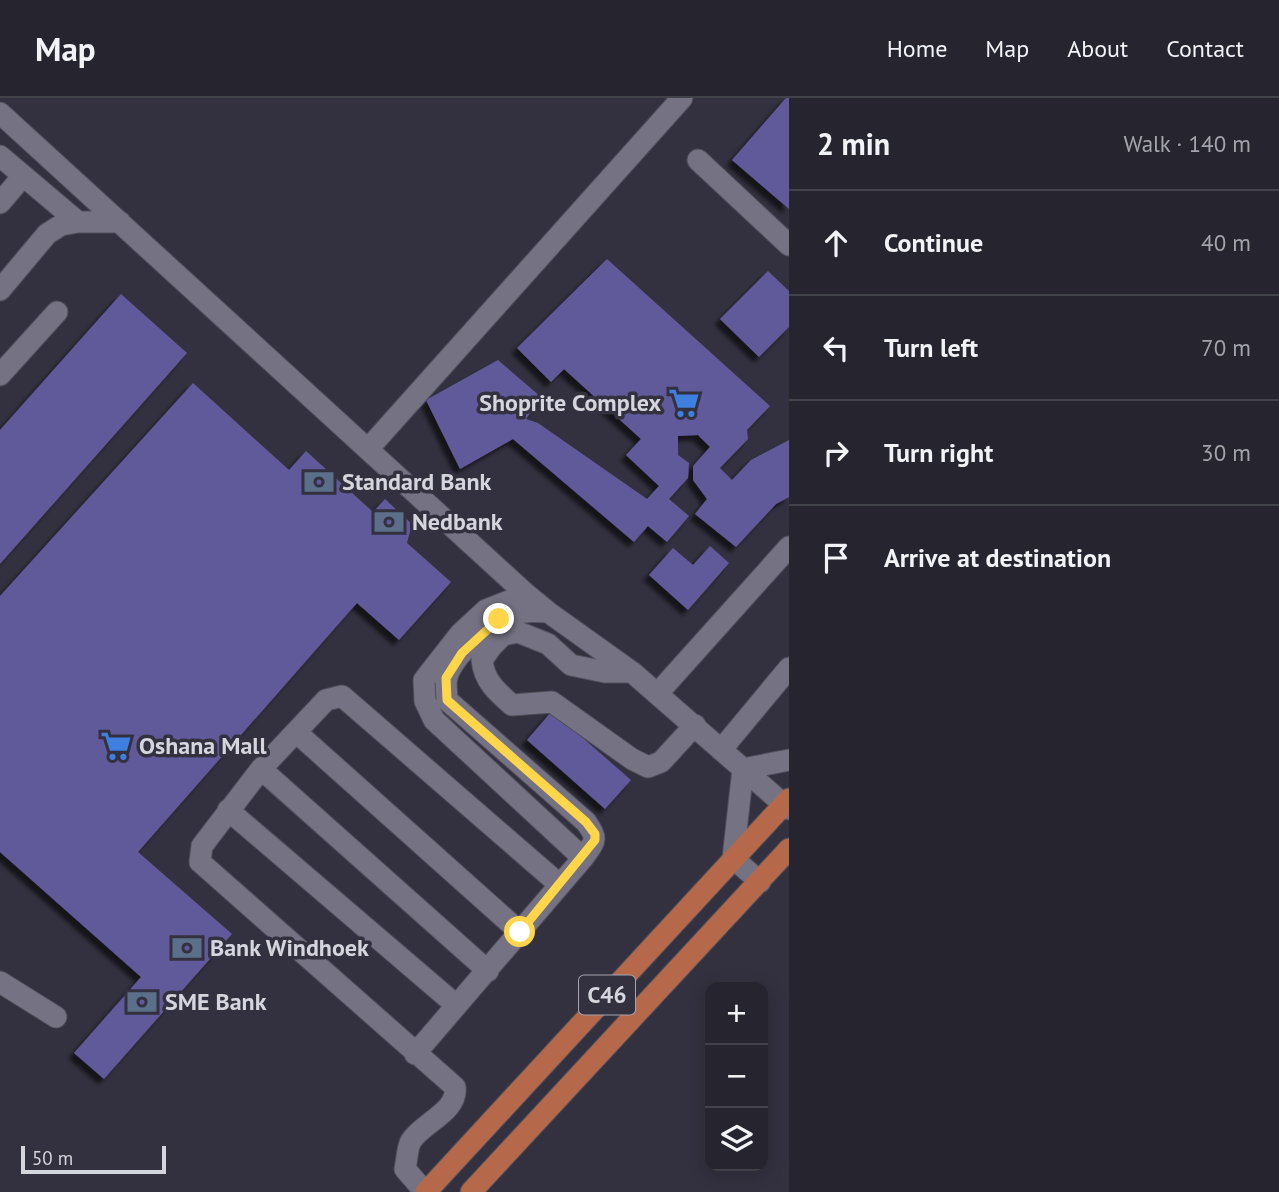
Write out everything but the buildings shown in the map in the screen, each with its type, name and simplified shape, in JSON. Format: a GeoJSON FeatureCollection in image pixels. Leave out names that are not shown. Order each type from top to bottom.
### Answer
{"type":"FeatureCollection","features":[{"type":"Feature","properties":{"kind":"main road","name":"C46"},"geometry":{"type":"LineString","coordinates":[[426,1192],[733,858],[787,805]]}},
{"type":"Feature","properties":{"kind":"main road","name":"C46"},"geometry":{"type":"LineString","coordinates":[[471,1192],[789,849]]}},
{"type":"Feature","properties":{"kind":"lane"},"geometry":{"type":"LineString","coordinates":[[368,449],[682,98]]}},
{"type":"Feature","properties":{"kind":"lane"},"geometry":{"type":"LineString","coordinates":[[0,113],[526,594],[632,671],[787,805]]}},
{"type":"Feature","properties":{"kind":"lane"},"geometry":{"type":"LineString","coordinates":[[0,156],[78,222]]}},
{"type":"Feature","properties":{"kind":"lane"},"geometry":{"type":"LineString","coordinates":[[698,160],[789,245]]}},
{"type":"Feature","properties":{"kind":"lane"},"geometry":{"type":"LineString","coordinates":[[0,203],[23,176]]}},
{"type":"Feature","properties":{"kind":"lane"},"geometry":{"type":"LineString","coordinates":[[0,290],[47,234],[61,225],[78,222],[120,222]]}},
{"type":"Feature","properties":{"kind":"lane"},"geometry":{"type":"LineString","coordinates":[[0,375],[57,312]]}},
{"type":"Feature","properties":{"kind":"lane"},"geometry":{"type":"LineString","coordinates":[[658,693],[789,547]]}},
{"type":"Feature","properties":{"kind":"lane"},"geometry":{"type":"LineString","coordinates":[[526,594],[486,610],[460,634],[425,680],[425,701],[434,720],[583,858]]}},
{"type":"Feature","properties":{"kind":"lane"},"geometry":{"type":"LineString","coordinates":[[415,1054],[488,971],[595,840],[595,834],[586,822],[447,700],[446,678],[462,653],[478,637],[499,619],[512,614],[548,612]]}},
{"type":"Feature","properties":{"kind":"lane"},"geometry":{"type":"LineString","coordinates":[[632,671],[605,673],[571,666],[548,644],[518,632],[503,635],[482,660],[484,674],[496,692],[512,705],[552,702],[632,759],[648,767],[661,762],[695,725]]}},
{"type":"Feature","properties":{"kind":"lane"},"geometry":{"type":"LineString","coordinates":[[721,750],[789,668]]}},
{"type":"Feature","properties":{"kind":"lane"},"geometry":{"type":"LineString","coordinates":[[426,1192],[405,1169],[410,1143],[425,1126],[450,1106],[456,1096],[454,1087],[200,862],[202,846],[261,769],[326,700],[342,696],[560,885]]}},
{"type":"Feature","properties":{"kind":"lane"},"geometry":{"type":"LineString","coordinates":[[296,732],[520,932]]}},
{"type":"Feature","properties":{"kind":"lane"},"geometry":{"type":"LineString","coordinates":[[743,769],[789,760]]}},
{"type":"Feature","properties":{"kind":"lane"},"geometry":{"type":"LineString","coordinates":[[261,769],[488,971]]}},
{"type":"Feature","properties":{"kind":"lane"},"geometry":{"type":"LineString","coordinates":[[743,769],[733,858],[760,882]]}},
{"type":"Feature","properties":{"kind":"lane"},"geometry":{"type":"LineString","coordinates":[[228,810],[456,1005]]}},
{"type":"Feature","properties":{"kind":"lane"},"geometry":{"type":"LineString","coordinates":[[0,982],[56,1017]]}},
{"type":"Feature","properties":{"kind":"place","name":"Shoprite Complex"},"geometry":{"type":"Point","coordinates":[684,403]}},
{"type":"Feature","properties":{"kind":"place","name":"Standard Bank"},"geometry":{"type":"Point","coordinates":[319,482]}},
{"type":"Feature","properties":{"kind":"place","name":"Nedbank"},"geometry":{"type":"Point","coordinates":[389,522]}},
{"type":"Feature","properties":{"kind":"place","name":"Oshana Mall"},"geometry":{"type":"Point","coordinates":[116,746]}},
{"type":"Feature","properties":{"kind":"place","name":"Bank Windhoek"},"geometry":{"type":"Point","coordinates":[187,948]}},
{"type":"Feature","properties":{"kind":"place","name":"SME Bank"},"geometry":{"type":"Point","coordinates":[142,1002]}},
{"type":"Feature","properties":{"kind":"route"},"geometry":{"type":"LineString","coordinates":[[499,619],[462,653],[446,678],[447,700],[586,822],[595,834],[595,840],[583,858],[520,932]]}}]}
